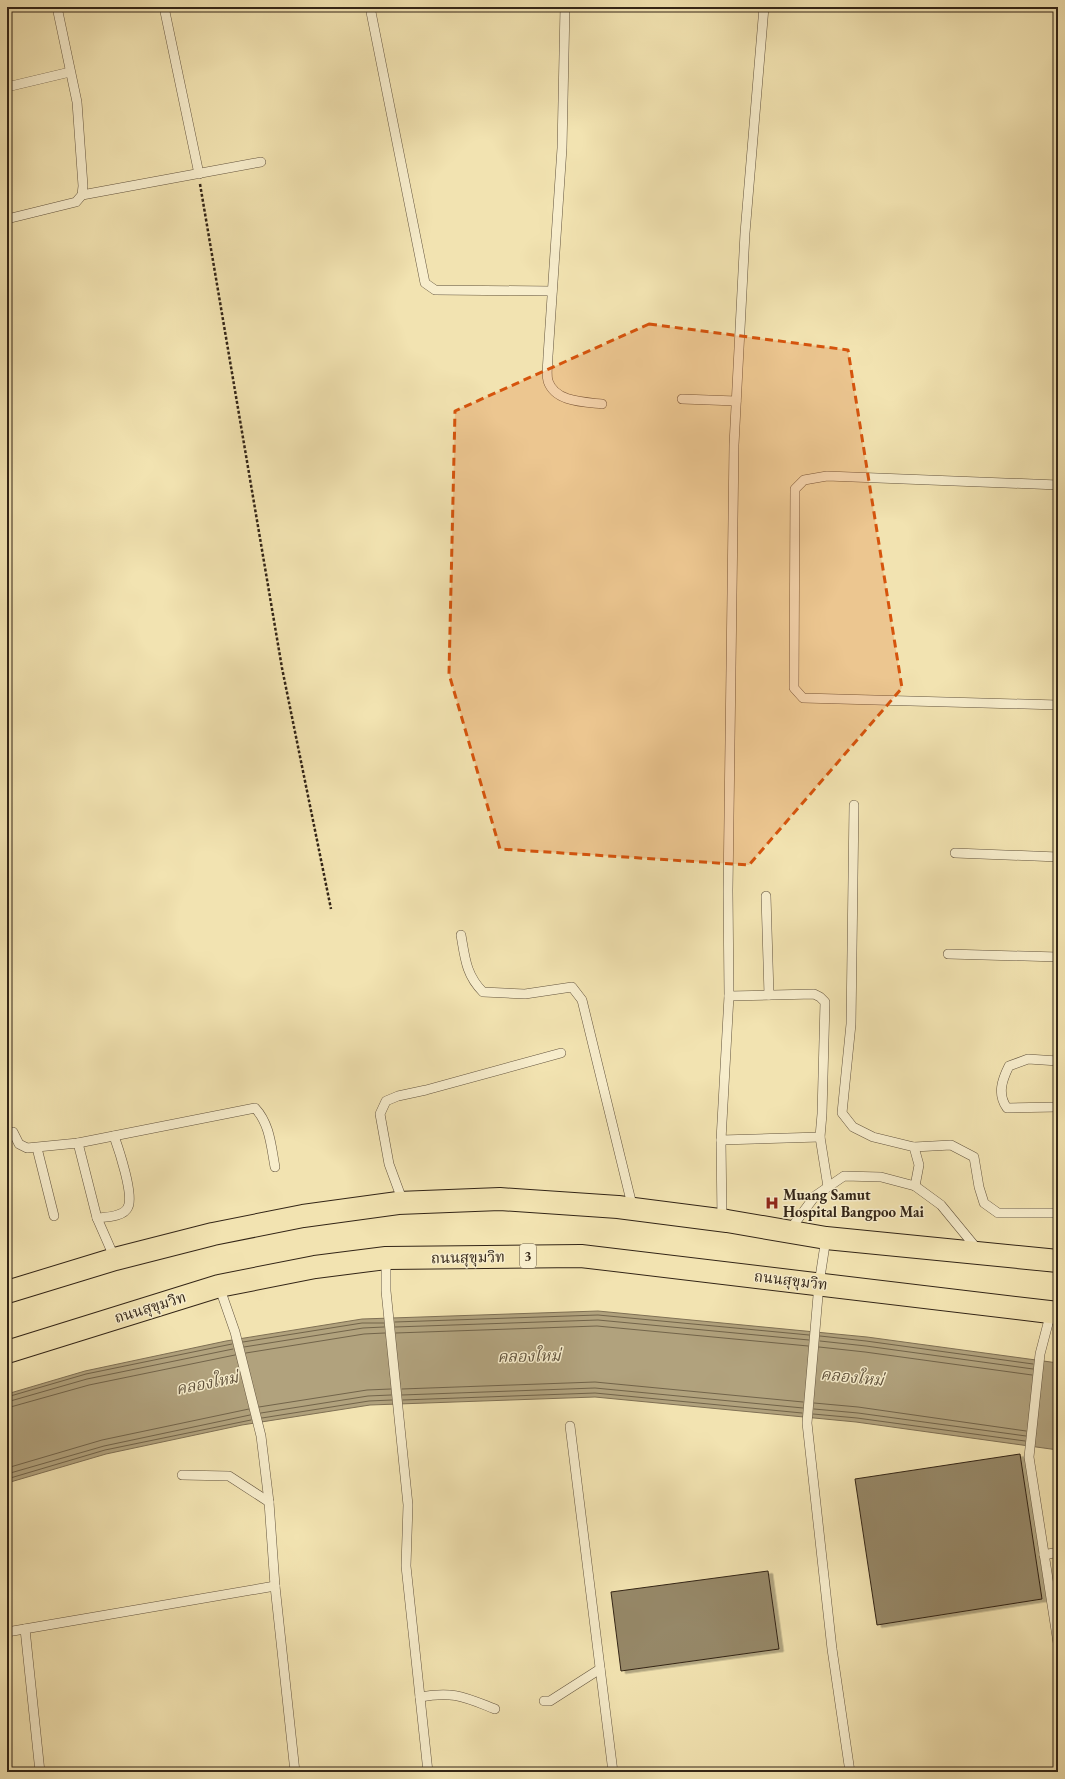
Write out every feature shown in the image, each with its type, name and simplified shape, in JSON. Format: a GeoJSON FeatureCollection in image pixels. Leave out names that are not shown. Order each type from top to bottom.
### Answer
{"type":"FeatureCollection","features":[{"type":"Feature","properties":{"kind":"highway"},"geometry":{"type":"LineString","coordinates":[[7,1292],[115,1259],[220,1232],[303,1216],[403,1202],[500,1199],[633,1209],[722,1220],[826,1238],[1058,1260]]}},
{"type":"Feature","properties":{"kind":"highway","name":"ถนนสุขุมวิท"},"geometry":{"type":"LineString","coordinates":[[7,1352],[219,1286],[315,1267],[386,1258],[581,1256],[1054,1313]]}},
{"type":"Feature","properties":{"kind":"lane"},"geometry":{"type":"LineString","coordinates":[[57,7],[76,102],[83,186],[82,196]]}},
{"type":"Feature","properties":{"kind":"lane"},"geometry":{"type":"LineString","coordinates":[[164,7],[199,174]]}},
{"type":"Feature","properties":{"kind":"lane"},"geometry":{"type":"LineString","coordinates":[[370,7],[425,283],[435,290],[552,290]]}},
{"type":"Feature","properties":{"kind":"lane"},"geometry":{"type":"LineString","coordinates":[[565,7],[562,148],[552,290],[548,380],[555,393],[576,401],[602,404]]}},
{"type":"Feature","properties":{"kind":"lane"},"geometry":{"type":"LineString","coordinates":[[722,1220],[721,1140],[729,996],[728,891],[734,445],[745,233],[764,7]]}},
{"type":"Feature","properties":{"kind":"lane"},"geometry":{"type":"LineString","coordinates":[[7,87],[70,72]]}},
{"type":"Feature","properties":{"kind":"lane"},"geometry":{"type":"LineString","coordinates":[[7,219],[76,202],[82,196],[261,162]]}},
{"type":"Feature","properties":{"kind":"lane"},"geometry":{"type":"LineString","coordinates":[[682,399],[736,401]]}},
{"type":"Feature","properties":{"kind":"lane"},"geometry":{"type":"LineString","coordinates":[[1058,486],[827,476],[804,480],[795,489],[794,688],[803,698],[1010,702],[1058,705]]}},
{"type":"Feature","properties":{"kind":"lane"},"geometry":{"type":"LineString","coordinates":[[854,805],[851,1024],[842,1113],[854,1127],[873,1137],[914,1147],[951,1145],[974,1157],[979,1187],[984,1203],[998,1213],[1058,1213]]}},
{"type":"Feature","properties":{"kind":"lane"},"geometry":{"type":"LineString","coordinates":[[955,853],[1058,857]]}},
{"type":"Feature","properties":{"kind":"lane"},"geometry":{"type":"LineString","coordinates":[[766,896],[769,995]]}},
{"type":"Feature","properties":{"kind":"lane"},"geometry":{"type":"LineString","coordinates":[[461,935],[467,965],[473,982],[483,992],[525,994],[572,987],[582,1000],[633,1209]]}},
{"type":"Feature","properties":{"kind":"lane"},"geometry":{"type":"LineString","coordinates":[[948,954],[1058,957]]}},
{"type":"Feature","properties":{"kind":"lane"},"geometry":{"type":"LineString","coordinates":[[729,996],[814,994],[825,1002],[820,1137],[828,1187]]}},
{"type":"Feature","properties":{"kind":"lane"},"geometry":{"type":"LineString","coordinates":[[403,1202],[389,1164],[380,1114],[386,1102],[398,1096],[426,1090],[562,1053]]}},
{"type":"Feature","properties":{"kind":"lane"},"geometry":{"type":"LineString","coordinates":[[1058,1061],[1028,1059],[1009,1066],[1003,1080],[1002,1100],[1007,1108],[1058,1107]]}},
{"type":"Feature","properties":{"kind":"lane"},"geometry":{"type":"LineString","coordinates":[[13,1132],[19,1144],[27,1148],[37,1148],[78,1143],[255,1108],[262,1116],[269,1131],[275,1167]]}},
{"type":"Feature","properties":{"kind":"lane"},"geometry":{"type":"LineString","coordinates":[[97,1218],[115,1216],[126,1210],[129,1206],[129,1197],[123,1162],[114,1136]]}},
{"type":"Feature","properties":{"kind":"lane"},"geometry":{"type":"LineString","coordinates":[[721,1140],[820,1137]]}},
{"type":"Feature","properties":{"kind":"lane"},"geometry":{"type":"LineString","coordinates":[[78,1143],[97,1218],[115,1259]]}},
{"type":"Feature","properties":{"kind":"lane"},"geometry":{"type":"LineString","coordinates":[[914,1147],[919,1164],[915,1186]]}},
{"type":"Feature","properties":{"kind":"lane"},"geometry":{"type":"LineString","coordinates":[[37,1148],[54,1216]]}},
{"type":"Feature","properties":{"kind":"lane"},"geometry":{"type":"LineString","coordinates":[[789,1231],[815,1196],[844,1176],[881,1177],[915,1186],[941,1205],[980,1252]]}},
{"type":"Feature","properties":{"kind":"lane"},"geometry":{"type":"LineString","coordinates":[[826,1238],[819,1284],[807,1423],[832,1649],[850,1772]]}},
{"type":"Feature","properties":{"kind":"lane"},"geometry":{"type":"LineString","coordinates":[[386,1258],[386,1290],[408,1505],[406,1566],[428,1772]]}},
{"type":"Feature","properties":{"kind":"lane"},"geometry":{"type":"LineString","coordinates":[[219,1286],[235,1332],[260,1436],[269,1502],[275,1586],[295,1772]]}},
{"type":"Feature","properties":{"kind":"lane"},"geometry":{"type":"LineString","coordinates":[[1054,1313],[1040,1354],[1029,1457],[1058,1642]]}},
{"type":"Feature","properties":{"kind":"lane"},"geometry":{"type":"LineString","coordinates":[[570,1426],[613,1772]]}},
{"type":"Feature","properties":{"kind":"lane"},"geometry":{"type":"LineString","coordinates":[[182,1476],[229,1476],[269,1502]]}},
{"type":"Feature","properties":{"kind":"lane"},"geometry":{"type":"LineString","coordinates":[[1044,1555],[1058,1552]]}},
{"type":"Feature","properties":{"kind":"lane"},"geometry":{"type":"LineString","coordinates":[[7,1632],[275,1586]]}},
{"type":"Feature","properties":{"kind":"lane"},"geometry":{"type":"LineString","coordinates":[[25,1629],[40,1772]]}},
{"type":"Feature","properties":{"kind":"lane"},"geometry":{"type":"LineString","coordinates":[[544,1701],[550,1701],[600,1669]]}},
{"type":"Feature","properties":{"kind":"lane"},"geometry":{"type":"LineString","coordinates":[[420,1697],[439,1694],[455,1694],[495,1709]]}},
{"type":"Feature","properties":{"kind":"path"},"geometry":{"type":"LineString","coordinates":[[199,174],[282,668],[331,909]]}},
{"type":"Feature","properties":{"kind":"highlighted area"},"geometry":{"type":"Polygon","coordinates":[[[649,324],[848,350],[902,688],[749,865],[500,849],[449,674],[455,411],[649,324]]]}},
{"type":"Feature","properties":{"kind":"water","name":"คลองใหม่"},"geometry":{"type":"Polygon","coordinates":[[[598,1311],[867,1337],[1058,1363],[1058,1450],[856,1422],[595,1397],[370,1405],[242,1425],[106,1454],[7,1483],[7,1394],[85,1371],[226,1341],[362,1319],[598,1311]]]}},
{"type":"Feature","properties":{"kind":"building"},"geometry":{"type":"Polygon","coordinates":[[[1020,1454],[1042,1599],[877,1625],[855,1479],[1020,1454]]]}},
{"type":"Feature","properties":{"kind":"building"},"geometry":{"type":"Polygon","coordinates":[[[768,1571],[779,1649],[621,1671],[611,1592],[768,1571]]]}},
{"type":"Feature","properties":{"kind":"place","name":"Muang Samut Hospital Bangpoo Mai"},"geometry":{"type":"Point","coordinates":[772,1203]}}]}
